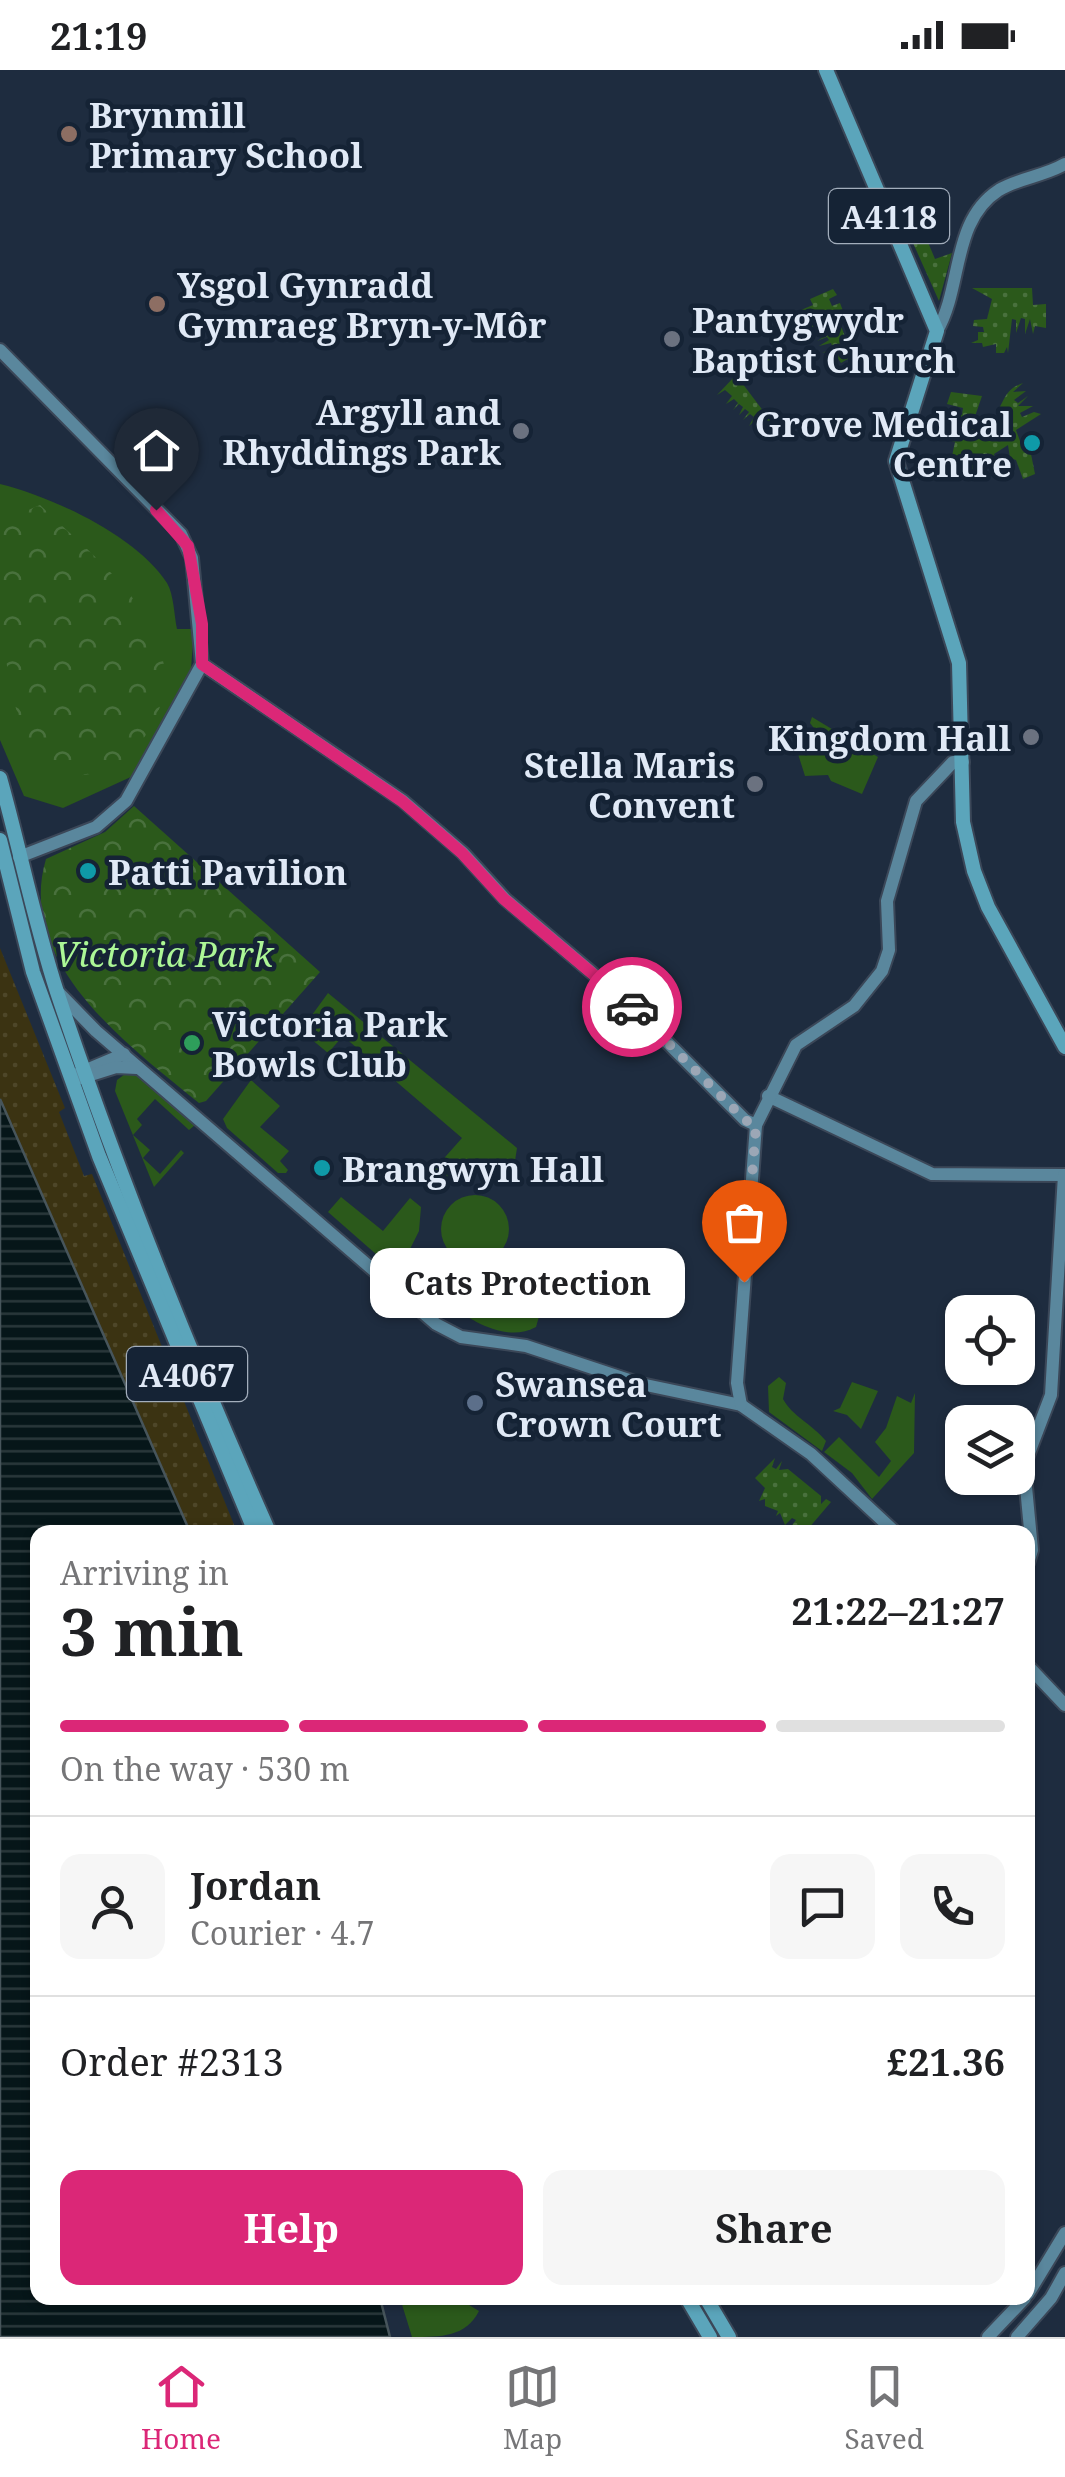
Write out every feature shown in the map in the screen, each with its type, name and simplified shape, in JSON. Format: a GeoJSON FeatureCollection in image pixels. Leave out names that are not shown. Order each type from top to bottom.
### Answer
{"type":"FeatureCollection","features":[{"type":"Feature","properties":{"kind":"main road","name":"A4118"},"geometry":{"type":"LineString","coordinates":[[826,70],[937,331]]}},
{"type":"Feature","properties":{"kind":"main road"},"geometry":{"type":"LineString","coordinates":[[937,331],[896,462],[954,637],[964,744],[963,822],[974,871],[1065,1047]]}},
{"type":"Feature","properties":{"kind":"main road","name":"A4067"},"geometry":{"type":"LineString","coordinates":[[0,778],[18,857],[83,1074],[220,1422],[265,1525]]}},
{"type":"Feature","properties":{"kind":"main road","name":"A4067"},"geometry":{"type":"LineString","coordinates":[[0,840],[33,972],[63,1057],[152,1290],[252,1525]]}},
{"type":"Feature","properties":{"kind":"main road"},"geometry":{"type":"LineString","coordinates":[[691,2305],[710,2337]]}},
{"type":"Feature","properties":{"kind":"main road"},"geometry":{"type":"LineString","coordinates":[[710,2305],[728,2337]]}},
{"type":"Feature","properties":{"kind":"street"},"geometry":{"type":"LineString","coordinates":[[937,331],[949,305],[972,218],[1002,189],[1065,164]]}},
{"type":"Feature","properties":{"kind":"street"},"geometry":{"type":"LineString","coordinates":[[0,350],[188,546],[202,624],[202,664],[126,801],[96,828],[18,857]]}},
{"type":"Feature","properties":{"kind":"street"},"geometry":{"type":"LineString","coordinates":[[202,664],[402,801],[462,853],[504,899],[630,1005],[745,1120],[756,1126]]}},
{"type":"Feature","properties":{"kind":"street"},"geometry":{"type":"LineString","coordinates":[[741,1405],[737,1383],[756,1126],[796,1045],[843,1015],[872,988],[889,950],[887,902],[916,802],[953,762],[963,762]]}},
{"type":"Feature","properties":{"kind":"street"},"geometry":{"type":"LineString","coordinates":[[57,991],[72,1010],[436,1324],[461,1337],[526,1346],[641,1384],[741,1405],[811,1454],[887,1525]]}},
{"type":"Feature","properties":{"kind":"street"},"geometry":{"type":"LineString","coordinates":[[83,1074],[124,1054]]}},
{"type":"Feature","properties":{"kind":"street"},"geometry":{"type":"LineString","coordinates":[[63,1057],[83,1074],[83,1111]]}},
{"type":"Feature","properties":{"kind":"street"},"geometry":{"type":"LineString","coordinates":[[83,1074],[126,1065],[144,1071]]}},
{"type":"Feature","properties":{"kind":"street"},"geometry":{"type":"LineString","coordinates":[[100,1114],[99,1096],[107,1070]]}},
{"type":"Feature","properties":{"kind":"street"},"geometry":{"type":"LineString","coordinates":[[768,1096],[934,1174],[1064,1175],[1051,1394],[1024,1466],[1030,1525]]}},
{"type":"Feature","properties":{"kind":"street"},"geometry":{"type":"LineString","coordinates":[[1035,1673],[1065,1705]]}},
{"type":"Feature","properties":{"kind":"street"},"geometry":{"type":"LineString","coordinates":[[1035,2283],[1065,2233]]}},
{"type":"Feature","properties":{"kind":"street"},"geometry":{"type":"LineString","coordinates":[[1018,2336],[1052,2298],[1065,2273]]}},
{"type":"Feature","properties":{"kind":"street"},"geometry":{"type":"LineString","coordinates":[[988,2337],[1018,2305]]}},
{"type":"Feature","properties":{"kind":"green space"},"geometry":{"type":"Polygon","coordinates":[[[909,197],[935,259],[952,253],[939,301],[896,205],[909,197]]]}},
{"type":"Feature","properties":{"kind":"green space"},"geometry":{"type":"Polygon","coordinates":[[[972,288],[1032,288],[1033,305],[1046,304],[1046,328],[1035,326],[1033,334],[1030,319],[1025,334],[1025,319],[1021,318],[1016,333],[1016,320],[1012,319],[1008,353],[1007,347],[1004,353],[996,353],[996,344],[983,347],[982,343],[971,343],[978,340],[978,332],[984,332],[983,327],[973,326],[974,320],[987,319],[992,299],[972,288]]]}},
{"type":"Feature","properties":{"kind":"green space"},"geometry":{"type":"Polygon","coordinates":[[[833,289],[837,295],[829,299],[832,306],[840,303],[843,311],[836,314],[847,341],[841,345],[845,351],[853,347],[851,357],[841,363],[837,357],[826,360],[837,355],[834,350],[822,353],[833,348],[831,343],[819,346],[829,340],[827,337],[817,341],[827,335],[824,329],[813,334],[823,328],[821,323],[810,328],[819,319],[817,315],[806,318],[815,310],[803,314],[801,310],[813,305],[810,299],[833,289]]]}},
{"type":"Feature","properties":{"kind":"green space"},"geometry":{"type":"Polygon","coordinates":[[[736,375],[773,424],[758,434],[754,430],[760,423],[756,419],[749,426],[754,417],[750,414],[743,420],[749,412],[745,409],[739,415],[743,407],[739,404],[733,410],[738,403],[734,399],[726,404],[732,396],[725,390],[717,395],[736,375]]]}},
{"type":"Feature","properties":{"kind":"green space"},"geometry":{"type":"Polygon","coordinates":[[[1023,383],[1013,392],[1026,391],[1014,400],[1018,403],[1028,396],[1018,406],[1033,406],[1020,413],[1022,417],[1034,412],[1041,414],[1016,430],[1024,452],[1031,454],[1035,474],[1023,479],[1016,460],[1010,458],[1008,445],[994,454],[997,463],[992,465],[988,455],[974,461],[978,472],[974,473],[966,456],[952,456],[955,442],[944,439],[946,432],[939,431],[950,423],[943,417],[962,415],[963,408],[947,404],[951,392],[982,396],[971,428],[979,434],[988,422],[995,429],[1004,422],[996,413],[1009,392],[1023,383]]]}},
{"type":"Feature","properties":{"kind":"green space"},"geometry":{"type":"Polygon","coordinates":[[[0,484],[44,498],[115,534],[167,583],[177,629],[194,629],[191,669],[133,776],[63,808],[24,796],[0,740],[0,484]]]}},
{"type":"Feature","properties":{"kind":"green space"},"geometry":{"type":"Polygon","coordinates":[[[40,505],[121,584],[143,613],[159,644],[165,676],[159,711],[128,756],[94,773],[44,773],[29,746],[11,686],[2,621],[0,522],[40,505]]]}},
{"type":"Feature","properties":{"kind":"green space"},"geometry":{"type":"Polygon","coordinates":[[[812,717],[878,757],[862,794],[831,781],[828,775],[805,776],[798,754],[813,747],[820,736],[810,723],[812,717]]]}},
{"type":"Feature","properties":{"kind":"green space","name":"Victoria Park"},"geometry":{"type":"Polygon","coordinates":[[[134,806],[320,972],[206,1101],[199,1103],[141,1055],[85,999],[62,967],[47,933],[41,897],[46,859],[105,832],[134,806]]]}},
{"type":"Feature","properties":{"kind":"green space"},"geometry":{"type":"Polygon","coordinates":[[[328,993],[517,1148],[513,1174],[462,1169],[438,1182],[430,1174],[462,1138],[343,1036],[328,1053],[305,1034],[304,1026],[328,993]]]}},
{"type":"Feature","properties":{"kind":"green space"},"geometry":{"type":"Polygon","coordinates":[[[125,1074],[139,1076],[195,1125],[189,1130],[155,1099],[137,1119],[142,1125],[133,1135],[150,1150],[143,1158],[160,1174],[181,1150],[184,1153],[154,1187],[115,1091],[117,1080],[125,1074]]]}},
{"type":"Feature","properties":{"kind":"green space"},"geometry":{"type":"Polygon","coordinates":[[[251,1080],[280,1106],[260,1127],[289,1151],[280,1161],[288,1170],[286,1173],[278,1173],[227,1128],[223,1119],[251,1080]]]}},
{"type":"Feature","properties":{"kind":"green space"},"geometry":{"type":"Polygon","coordinates":[[[475,1195],[499,1205],[509,1229],[499,1253],[475,1263],[451,1253],[441,1229],[451,1205],[475,1195]]]}},
{"type":"Feature","properties":{"kind":"green space"},"geometry":{"type":"Polygon","coordinates":[[[341,1197],[383,1231],[410,1198],[421,1207],[419,1231],[403,1263],[385,1262],[328,1212],[341,1197]]]}},
{"type":"Feature","properties":{"kind":"green space"},"geometry":{"type":"Polygon","coordinates":[[[534,1277],[542,1306],[536,1327],[513,1333],[490,1328],[449,1304],[468,1286],[534,1277]]]}},
{"type":"Feature","properties":{"kind":"green space"},"geometry":{"type":"Polygon","coordinates":[[[779,1377],[786,1383],[783,1399],[787,1405],[826,1441],[822,1451],[769,1412],[768,1386],[779,1377]]]}},
{"type":"Feature","properties":{"kind":"green space"},"geometry":{"type":"Polygon","coordinates":[[[852,1382],[878,1391],[861,1429],[847,1415],[833,1411],[840,1408],[852,1382]]]}},
{"type":"Feature","properties":{"kind":"green space"},"geometry":{"type":"Polygon","coordinates":[[[915,1393],[914,1453],[872,1499],[852,1473],[824,1452],[839,1437],[879,1477],[891,1461],[875,1442],[886,1428],[897,1396],[911,1403],[915,1393]]]}},
{"type":"Feature","properties":{"kind":"green space"},"geometry":{"type":"Polygon","coordinates":[[[775,1458],[772,1467],[776,1469],[782,1461],[779,1470],[788,1469],[821,1496],[821,1504],[826,1499],[831,1502],[811,1525],[792,1525],[796,1520],[792,1518],[785,1525],[780,1513],[776,1516],[778,1511],[765,1506],[765,1499],[759,1501],[765,1488],[755,1478],[775,1458]]]}},
{"type":"Feature","properties":{"kind":"green space"},"geometry":{"type":"Polygon","coordinates":[[[402,2305],[469,2305],[479,2311],[460,2331],[412,2337],[402,2305]]]}},
{"type":"Feature","properties":{"kind":"sand"},"geometry":{"type":"Polygon","coordinates":[[[0,948],[65,1108],[59,1112],[84,1176],[92,1174],[234,1525],[187,1525],[0,1099],[0,948]]]}},
{"type":"Feature","properties":{"kind":"shaded area"},"geometry":{"type":"Polygon","coordinates":[[[0,1099],[187,1525],[30,1525],[30,2305],[382,2305],[390,2337],[0,2337],[0,1099]]]}},
{"type":"Feature","properties":{"kind":"way so far"},"geometry":{"type":"LineString","coordinates":[[632,1007],[745,1120],[756,1126],[744,1282]]}},
{"type":"Feature","properties":{"kind":"place","name":"Brynmill Primary School"},"geometry":{"type":"Point","coordinates":[69,134]}},
{"type":"Feature","properties":{"kind":"place","name":"Ysgol Gynradd Gymraeg Bryn-y-Môr"},"geometry":{"type":"Point","coordinates":[157,304]}},
{"type":"Feature","properties":{"kind":"place","name":"Pantygwydr Baptist Church"},"geometry":{"type":"Point","coordinates":[672,339]}},
{"type":"Feature","properties":{"kind":"place","name":"Argyll and Rhyddings Park"},"geometry":{"type":"Point","coordinates":[521,431]}},
{"type":"Feature","properties":{"kind":"place","name":"Grove Medical Centre"},"geometry":{"type":"Point","coordinates":[1032,443]}},
{"type":"Feature","properties":{"kind":"place","name":"Kingdom Hall"},"geometry":{"type":"Point","coordinates":[1031,737]}},
{"type":"Feature","properties":{"kind":"place","name":"Stella Maris Convent"},"geometry":{"type":"Point","coordinates":[755,784]}},
{"type":"Feature","properties":{"kind":"place","name":"Patti Pavilion"},"geometry":{"type":"Point","coordinates":[88,871]}},
{"type":"Feature","properties":{"kind":"place","name":"Victoria Park Bowls Club"},"geometry":{"type":"Point","coordinates":[192,1043]}},
{"type":"Feature","properties":{"kind":"place","name":"Brangwyn Hall"},"geometry":{"type":"Point","coordinates":[322,1168]}},
{"type":"Feature","properties":{"kind":"place","name":"Cats Protection"},"geometry":{"type":"Point","coordinates":[744,1282]}},
{"type":"Feature","properties":{"kind":"place","name":"Swansea Crown Court"},"geometry":{"type":"Point","coordinates":[475,1403]}},
{"type":"Feature","properties":{"kind":"route"},"geometry":{"type":"LineString","coordinates":[[156,510],[180,534],[192,558],[202,624],[202,664],[402,801],[462,853],[504,899],[632,1007]]}}]}
